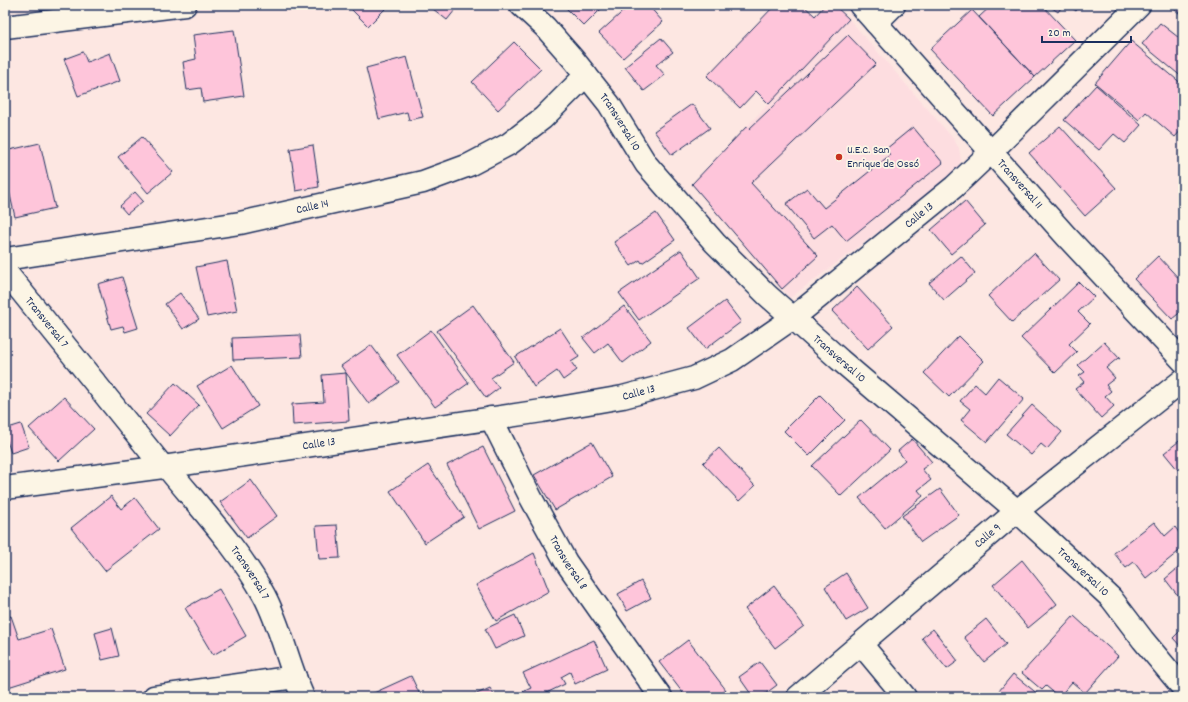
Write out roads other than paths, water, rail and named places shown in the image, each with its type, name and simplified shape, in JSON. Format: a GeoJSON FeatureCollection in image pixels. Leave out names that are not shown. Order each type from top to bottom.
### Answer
{"type":"FeatureCollection","features":[{"type":"Feature","properties":{"kind":"street"},"geometry":{"type":"LineString","coordinates":[[5,27],[185,5]]}},
{"type":"Feature","properties":{"kind":"street","name":"Transversal 10"},"geometry":{"type":"LineString","coordinates":[[521,5],[545,27],[574,60],[609,104],[646,164],[715,244],[767,295],[840,360],[1017,511],[1111,598],[1143,640],[1183,688]]}},
{"type":"Feature","properties":{"kind":"street","name":"Transversal 11"},"geometry":{"type":"LineString","coordinates":[[860,5],[1066,236],[1183,361]]}},
{"type":"Feature","properties":{"kind":"street"},"geometry":{"type":"LineString","coordinates":[[876,23],[894,5]]}},
{"type":"Feature","properties":{"kind":"street","name":"Calle 13"},"geometry":{"type":"LineString","coordinates":[[5,488],[542,411],[623,397],[694,378],[732,360],[793,318],[954,187],[992,152],[1139,5]]}},
{"type":"Feature","properties":{"kind":"street","name":"Calle 14"},"geometry":{"type":"LineString","coordinates":[[5,259],[240,223],[423,182],[469,165],[508,144],[543,118],[586,75]]}},
{"type":"Feature","properties":{"kind":"street","name":"Transversal 7"},"geometry":{"type":"LineString","coordinates":[[5,271],[240,557],[263,594],[275,617],[299,687]]}},
{"type":"Feature","properties":{"kind":"street","name":"Calle 9"},"geometry":{"type":"LineString","coordinates":[[798,697],[1017,511],[1183,380]]}},
{"type":"Feature","properties":{"kind":"street","name":"Transversal 8"},"geometry":{"type":"LineString","coordinates":[[491,418],[531,498],[566,562],[661,697]]}},
{"type":"Feature","properties":{"kind":"street"},"geometry":{"type":"LineString","coordinates":[[861,644],[905,697]]}},
{"type":"Feature","properties":{"kind":"street"},"geometry":{"type":"LineString","coordinates":[[154,697],[299,687]]}},
{"type":"Feature","properties":{"kind":"place","name":"U.E.C. San Enrique de Ossó"},"geometry":{"type":"Point","coordinates":[839,157]}}]}
